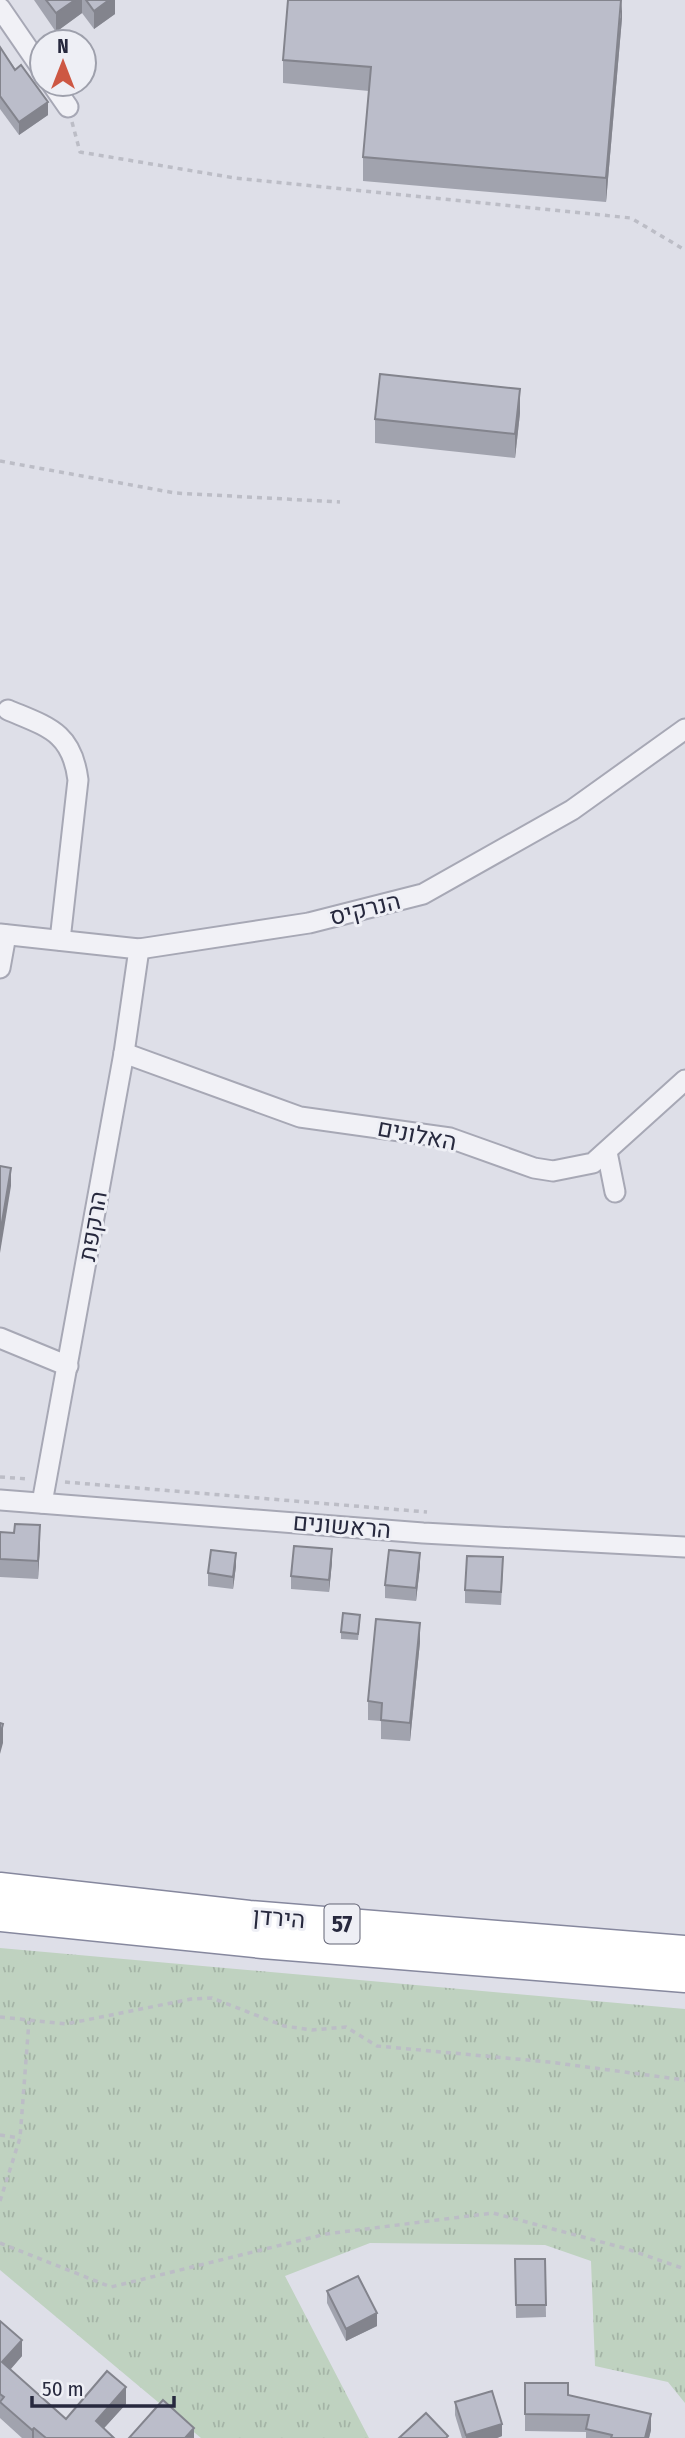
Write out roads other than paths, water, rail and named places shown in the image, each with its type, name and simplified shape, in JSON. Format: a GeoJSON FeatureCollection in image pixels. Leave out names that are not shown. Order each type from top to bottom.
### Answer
{"type":"FeatureCollection","features":[{"type":"Feature","properties":{"kind":"highway","name":"הירדן"},"geometry":{"type":"LineString","coordinates":[[0,1888],[250,1916],[685,1951]]}},
{"type":"Feature","properties":{"kind":"highway","name":"הירדן"},"geometry":{"type":"LineString","coordinates":[[0,1916],[263,1943],[685,1977]]}},
{"type":"Feature","properties":{"kind":"street"},"geometry":{"type":"LineString","coordinates":[[0,8],[28,49]]}},
{"type":"Feature","properties":{"kind":"street"},"geometry":{"type":"LineString","coordinates":[[62,98],[68,107]]}},
{"type":"Feature","properties":{"kind":"street"},"geometry":{"type":"LineString","coordinates":[[8,710],[53,729],[75,756],[78,780],[60,940]]}},
{"type":"Feature","properties":{"kind":"street","name":"הנרקיס"},"geometry":{"type":"LineString","coordinates":[[3,934],[139,949],[309,923],[423,894],[572,810],[685,729]]}},
{"type":"Feature","properties":{"kind":"street"},"geometry":{"type":"LineString","coordinates":[[0,968],[3,934]]}},
{"type":"Feature","properties":{"kind":"street","name":"הרקפת"},"geometry":{"type":"LineString","coordinates":[[42,1503],[124,1053],[139,949]]}},
{"type":"Feature","properties":{"kind":"street","name":"האלונים"},"geometry":{"type":"LineString","coordinates":[[124,1053],[300,1116],[450,1138],[534,1168],[553,1171],[593,1163],[685,1080]]}},
{"type":"Feature","properties":{"kind":"street"},"geometry":{"type":"LineString","coordinates":[[607,1152],[615,1192]]}},
{"type":"Feature","properties":{"kind":"street"},"geometry":{"type":"LineString","coordinates":[[0,1338],[68,1366]]}},
{"type":"Feature","properties":{"kind":"street","name":"הראשונים"},"geometry":{"type":"LineString","coordinates":[[0,1500],[423,1533],[685,1547]]}}]}
